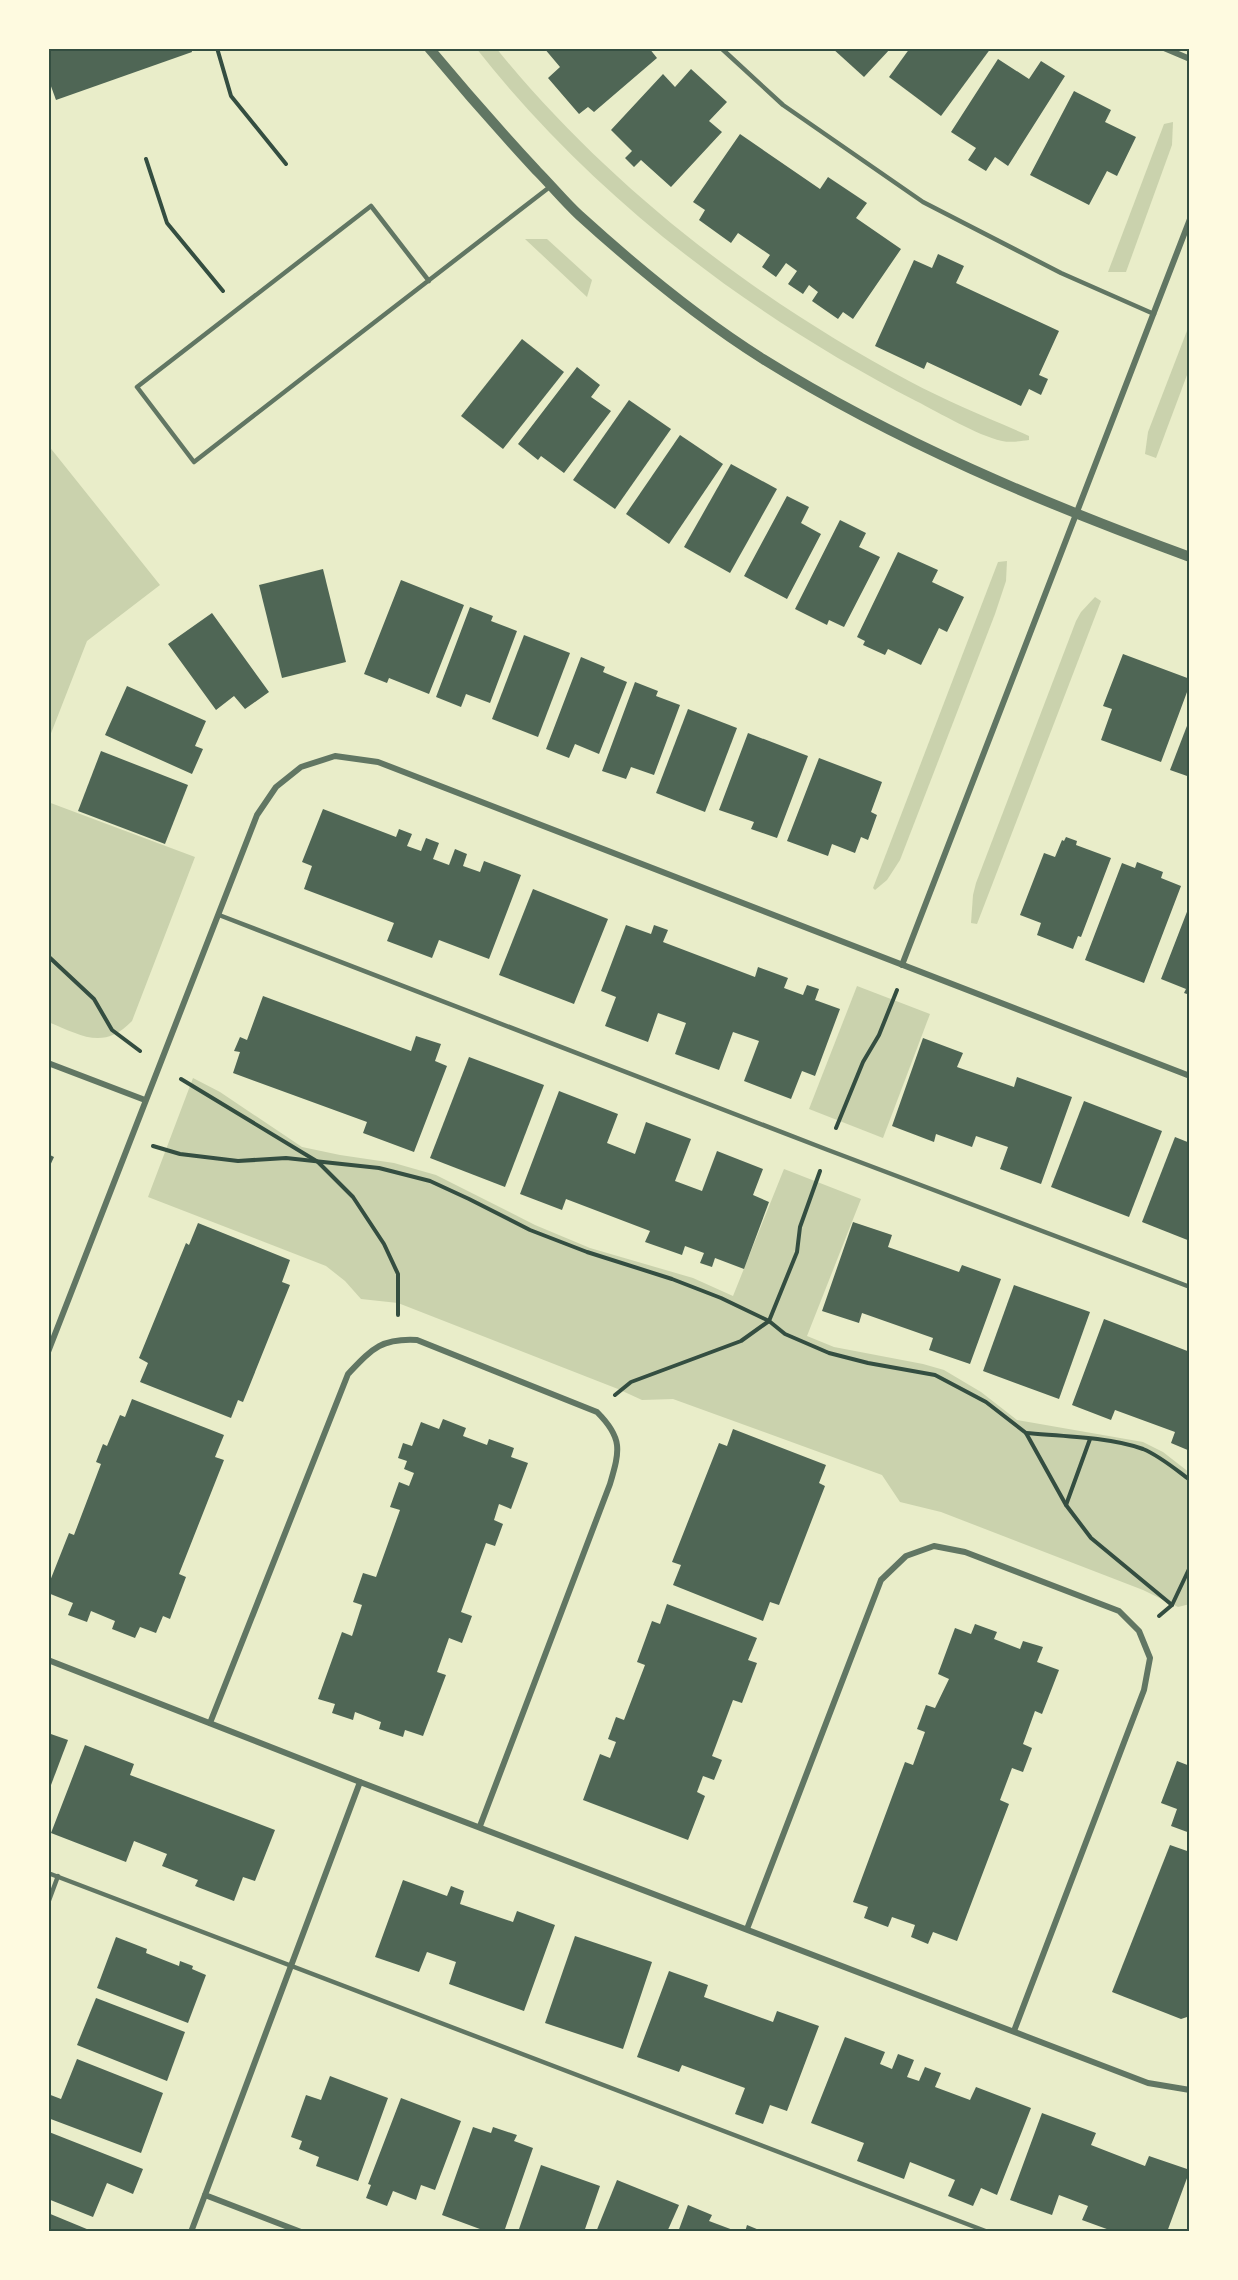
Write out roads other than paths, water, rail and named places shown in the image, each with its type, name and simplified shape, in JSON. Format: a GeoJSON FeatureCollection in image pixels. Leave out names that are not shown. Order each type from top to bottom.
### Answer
{"type":"FeatureCollection","features":[{"type":"Feature","properties":{"kind":"street"},"geometry":{"type":"LineString","coordinates":[[429,48],[486,116],[578,214],[676,297],[762,358],[886,429],[1028,494],[1190,557]]}},
{"type":"Feature","properties":{"kind":"street"},"geometry":{"type":"LineString","coordinates":[[1164,48],[1190,59]]}},
{"type":"Feature","properties":{"kind":"street"},"geometry":{"type":"LineString","coordinates":[[904,966],[1190,219]]}},
{"type":"Feature","properties":{"kind":"street"},"geometry":{"type":"LineString","coordinates":[[48,1352],[257,815],[276,788],[302,767],[335,756],[378,762],[1190,1076]]}},
{"type":"Feature","properties":{"kind":"street"},"geometry":{"type":"LineString","coordinates":[[48,1063],[145,1100]]}},
{"type":"Feature","properties":{"kind":"street"},"geometry":{"type":"LineString","coordinates":[[210,1723],[348,1374],[368,1353],[388,1341],[417,1340],[597,1412],[613,1428],[618,1455],[610,1484],[480,1826]]}},
{"type":"Feature","properties":{"kind":"street"},"geometry":{"type":"LineString","coordinates":[[747,1929],[881,1580],[906,1556],[934,1546],[965,1552],[1119,1611],[1139,1631],[1150,1658],[1144,1690],[1014,2031]]}},
{"type":"Feature","properties":{"kind":"street"},"geometry":{"type":"LineString","coordinates":[[48,1660],[1148,2084],[1190,2090]]}},
{"type":"Feature","properties":{"kind":"street"},"geometry":{"type":"LineString","coordinates":[[190,2232],[360,1782]]}},
{"type":"Feature","properties":{"kind":"street"},"geometry":{"type":"LineString","coordinates":[[205,2195],[301,2232]]}},
{"type":"Feature","properties":{"kind":"lane"},"geometry":{"type":"LineString","coordinates":[[721,48],[783,105],[924,202],[1061,273],[1154,314]]}},
{"type":"Feature","properties":{"kind":"lane"},"geometry":{"type":"LineString","coordinates":[[429,281],[371,206],[136,387],[194,462],[429,281],[551,186]]}},
{"type":"Feature","properties":{"kind":"lane"},"geometry":{"type":"LineString","coordinates":[[219,915],[1190,1287]]}},
{"type":"Feature","properties":{"kind":"lane"},"geometry":{"type":"LineString","coordinates":[[48,1873],[988,2232]]}},
{"type":"Feature","properties":{"kind":"lane"},"geometry":{"type":"LineString","coordinates":[[48,1903],[58,1876]]}}]}
